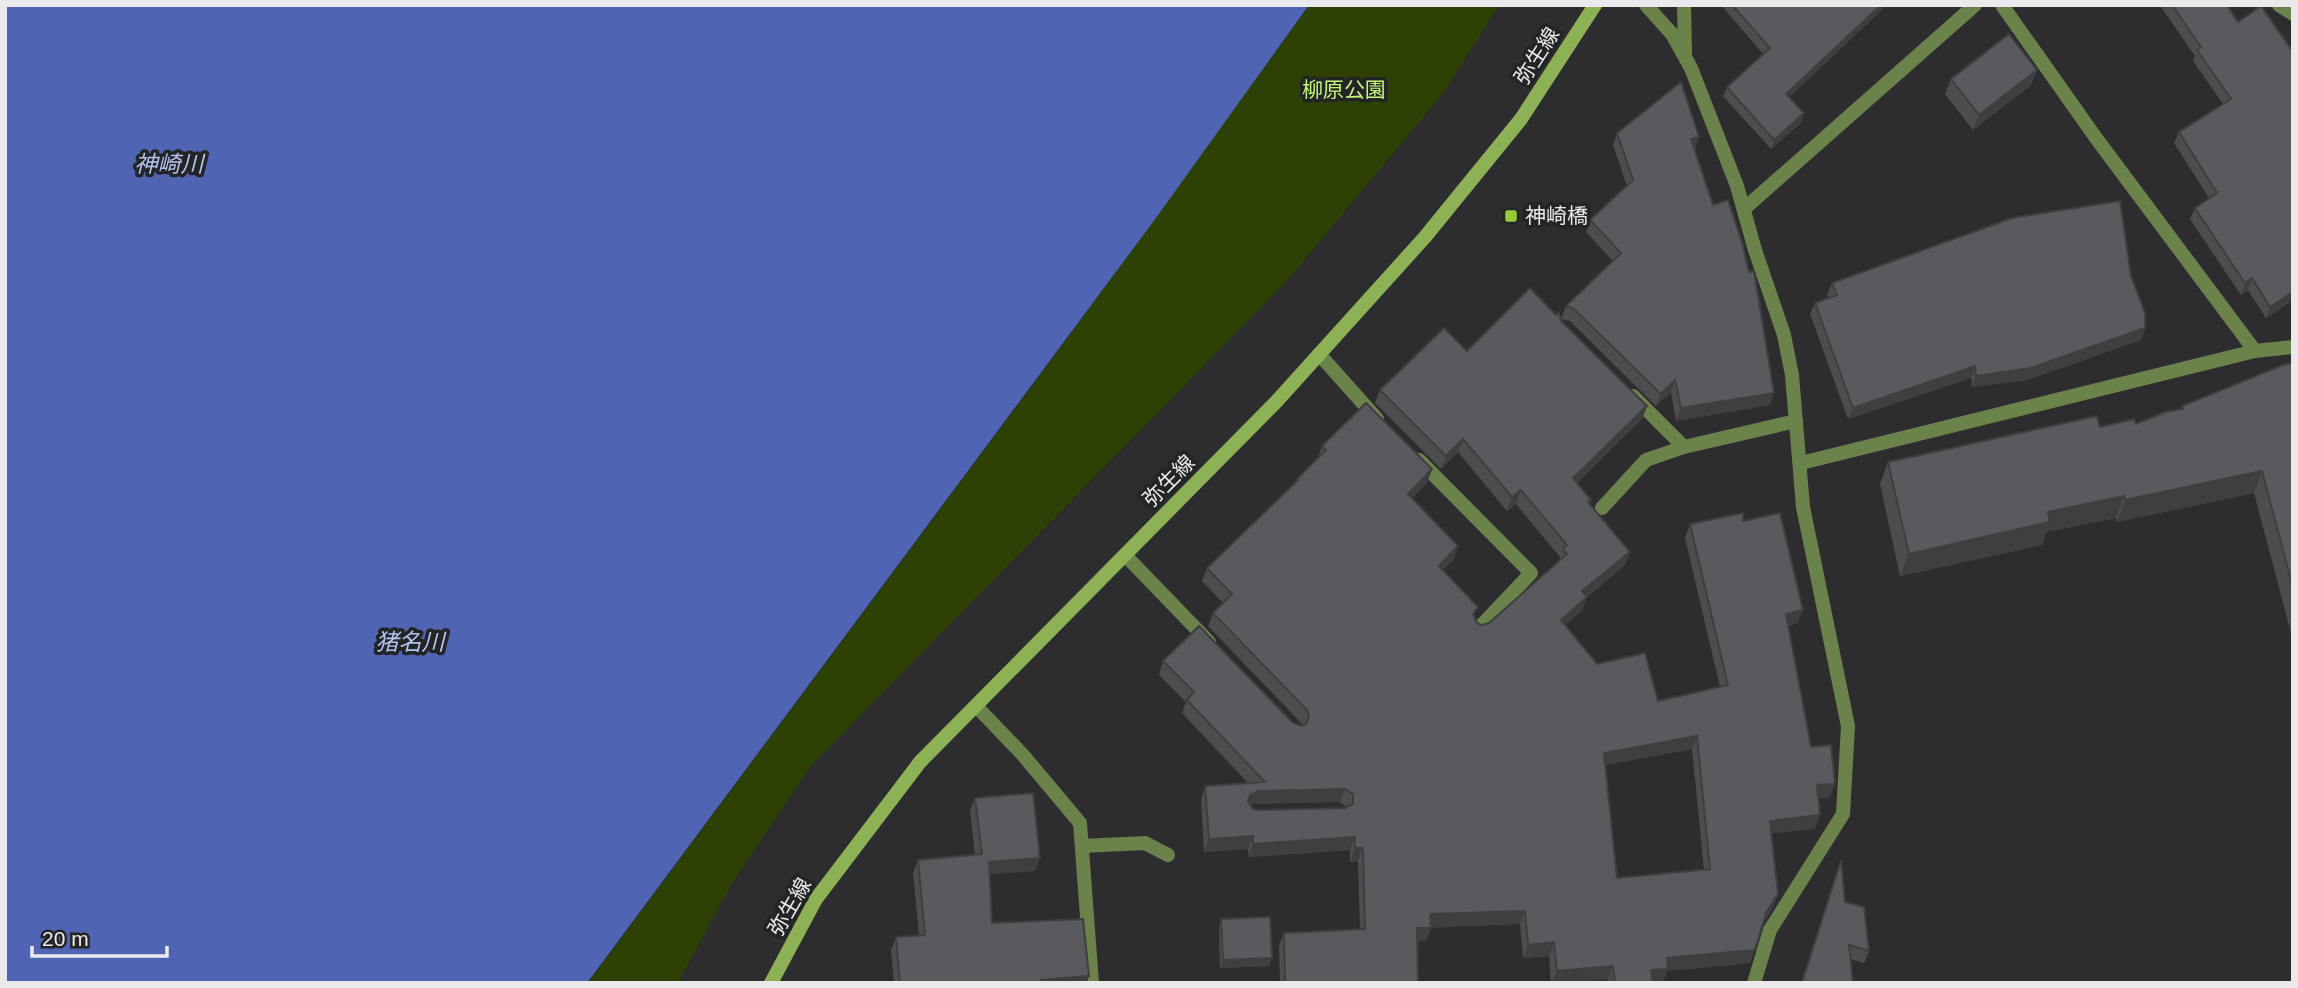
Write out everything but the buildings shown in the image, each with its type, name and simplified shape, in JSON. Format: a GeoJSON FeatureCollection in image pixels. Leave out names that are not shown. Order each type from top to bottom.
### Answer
{"type":"FeatureCollection","features":[{"type":"Feature","properties":{"kind":"street","name":"弥生線"},"geometry":{"type":"LineString","coordinates":[[771,983],[816,899],[920,762],[1276,402],[1425,237],[1521,119],[1595,5]]}},
{"type":"Feature","properties":{"kind":"street"},"geometry":{"type":"LineString","coordinates":[[1646,5],[1666,27],[1685,56],[1728,161],[1787,349],[1801,463],[1803,507],[1848,726],[1843,814],[1770,930],[1754,983]]}},
{"type":"Feature","properties":{"kind":"street"},"geometry":{"type":"LineString","coordinates":[[1684,5],[1685,56]]}},
{"type":"Feature","properties":{"kind":"street"},"geometry":{"type":"LineString","coordinates":[[1744,209],[1975,5]]}},
{"type":"Feature","properties":{"kind":"street"},"geometry":{"type":"LineString","coordinates":[[2003,5],[2096,138],[2255,351]]}},
{"type":"Feature","properties":{"kind":"street"},"geometry":{"type":"LineString","coordinates":[[2279,5],[2293,15]]}},
{"type":"Feature","properties":{"kind":"street"},"geometry":{"type":"LineString","coordinates":[[1801,463],[2255,351],[2293,347]]}},
{"type":"Feature","properties":{"kind":"street"},"geometry":{"type":"LineString","coordinates":[[1320,354],[1389,431]]}},
{"type":"Feature","properties":{"kind":"street"},"geometry":{"type":"LineString","coordinates":[[1620,384],[1684,447]]}},
{"type":"Feature","properties":{"kind":"street"},"geometry":{"type":"LineString","coordinates":[[1602,508],[1646,460],[1684,447],[1796,421]]}},
{"type":"Feature","properties":{"kind":"street"},"geometry":{"type":"LineString","coordinates":[[1408,450],[1531,573],[1478,629]]}},
{"type":"Feature","properties":{"kind":"street"},"geometry":{"type":"LineString","coordinates":[[1125,555],[1218,651]]}},
{"type":"Feature","properties":{"kind":"street"},"geometry":{"type":"LineString","coordinates":[[976,706],[1023,755],[1080,823],[1092,983]]}},
{"type":"Feature","properties":{"kind":"street"},"geometry":{"type":"LineString","coordinates":[[1082,846],[1145,843],[1168,855]]}},
{"type":"Feature","properties":{"kind":"green space","name":"柳原公園"},"geometry":{"type":"Polygon","coordinates":[[[1310,5],[1499,5],[1445,91],[1286,282],[811,766],[733,882],[678,983],[588,983],[1067,339],[1310,5]]]}},
{"type":"Feature","properties":{"kind":"water","name":"猪名川"},"geometry":{"type":"Polygon","coordinates":[[[5,5],[1309,5],[1153,222],[587,983],[5,983],[5,5]]]}},
{"type":"Feature","properties":{"kind":"place","name":"神崎橋"},"geometry":{"type":"Point","coordinates":[1511,216]}},
{"type":"Feature","properties":{"kind":"water label","name":"神崎川"},"geometry":{"type":"Point","coordinates":[169,164]}}]}
